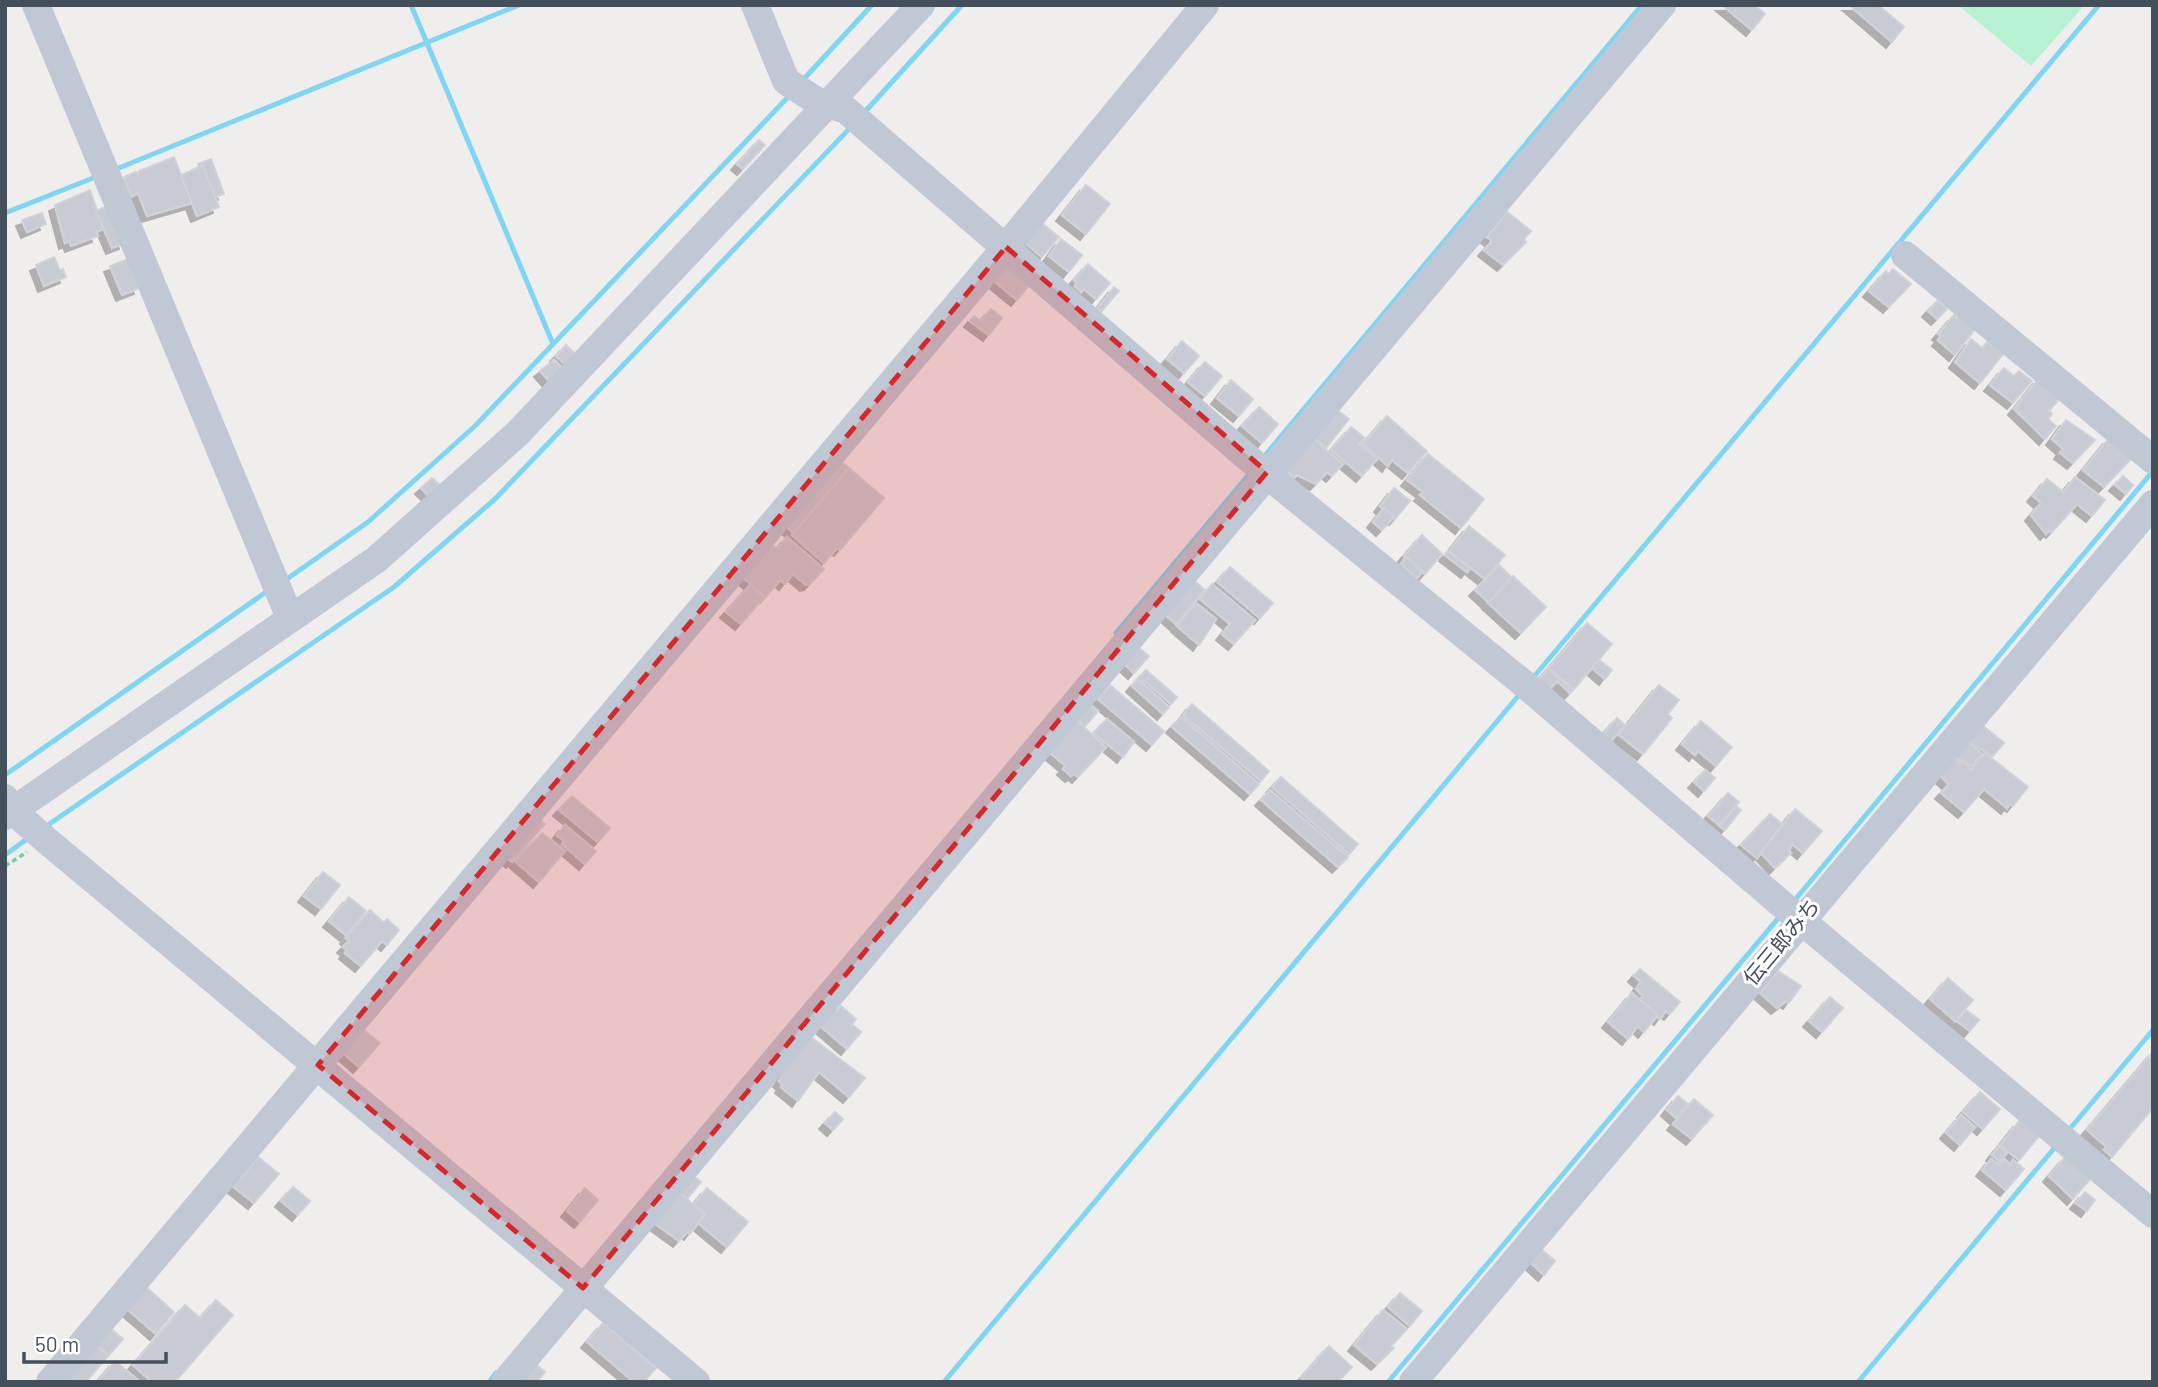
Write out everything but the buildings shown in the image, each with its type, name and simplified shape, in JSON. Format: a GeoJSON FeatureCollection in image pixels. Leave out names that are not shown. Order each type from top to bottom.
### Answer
{"type":"FeatureCollection","features":[{"type":"Feature","properties":{"kind":"street"},"geometry":{"type":"LineString","coordinates":[[36,5],[281,598]]}},
{"type":"Feature","properties":{"kind":"street"},"geometry":{"type":"LineString","coordinates":[[755,5],[796,88],[847,115],[1523,683],[1792,913],[2153,1214]]}},
{"type":"Feature","properties":{"kind":"street"},"geometry":{"type":"LineString","coordinates":[[696,1382],[19,818],[281,598],[377,559],[518,433],[847,115],[921,5]]}},
{"type":"Feature","properties":{"kind":"street"},"geometry":{"type":"LineString","coordinates":[[50,1382],[313,1061],[1006,247],[1205,5]]}},
{"type":"Feature","properties":{"kind":"street"},"geometry":{"type":"LineString","coordinates":[[505,1382],[576,1283],[1262,466],[1662,5]]}},
{"type":"Feature","properties":{"kind":"street"},"geometry":{"type":"LineString","coordinates":[[1905,255],[2153,460]]}},
{"type":"Feature","properties":{"kind":"street","name":"伝三郎みち"},"geometry":{"type":"LineString","coordinates":[[1413,1382],[1792,913],[2153,504]]}},
{"type":"Feature","properties":{"kind":"highlighted area"},"geometry":{"type":"Polygon","coordinates":[[[1006,247],[1267,472],[583,1288],[318,1065],[1006,247]]]}},
{"type":"Feature","properties":{"kind":"green space"},"geometry":{"type":"Polygon","coordinates":[[[1958,5],[2079,5],[2082,8],[2031,66],[1958,5]]]}},
{"type":"Feature","properties":{"kind":"waterway"},"geometry":{"type":"LineString","coordinates":[[411,5],[553,344]]}},
{"type":"Feature","properties":{"kind":"waterway"},"geometry":{"type":"LineString","coordinates":[[114,170],[519,5]]}},
{"type":"Feature","properties":{"kind":"waterway"},"geometry":{"type":"LineString","coordinates":[[801,82],[872,5]]}},
{"type":"Feature","properties":{"kind":"waterway"},"geometry":{"type":"LineString","coordinates":[[862,115],[962,5]]}},
{"type":"Feature","properties":{"kind":"waterway"},"geometry":{"type":"LineString","coordinates":[[1262,459],[1642,5]]}},
{"type":"Feature","properties":{"kind":"waterway"},"geometry":{"type":"LineString","coordinates":[[1532,679],[2099,5]]}},
{"type":"Feature","properties":{"kind":"waterway"},"geometry":{"type":"LineString","coordinates":[[284,581],[368,522],[475,426],[790,95]]}},
{"type":"Feature","properties":{"kind":"waterway"},"geometry":{"type":"LineString","coordinates":[[45,827],[394,587],[495,499],[851,127]]}},
{"type":"Feature","properties":{"kind":"waterway"},"geometry":{"type":"LineString","coordinates":[[5,213],[98,176]]}},
{"type":"Feature","properties":{"kind":"waterway"},"geometry":{"type":"LineString","coordinates":[[1794,901],[2153,471]]}},
{"type":"Feature","properties":{"kind":"waterway"},"geometry":{"type":"LineString","coordinates":[[1116,633],[1251,472]]}},
{"type":"Feature","properties":{"kind":"waterway"},"geometry":{"type":"LineString","coordinates":[[5,775],[269,590]]}},
{"type":"Feature","properties":{"kind":"waterway"},"geometry":{"type":"LineString","coordinates":[[944,1382],[1519,695]]}},
{"type":"Feature","properties":{"kind":"waterway"},"geometry":{"type":"LineString","coordinates":[[5,855],[31,836]]}},
{"type":"Feature","properties":{"kind":"waterway"},"geometry":{"type":"LineString","coordinates":[[1388,1382],[1780,916]]}},
{"type":"Feature","properties":{"kind":"waterway"},"geometry":{"type":"LineString","coordinates":[[2068,1131],[2153,1030]]}},
{"type":"Feature","properties":{"kind":"waterway"},"geometry":{"type":"LineString","coordinates":[[1858,1382],[2056,1146]]}},
{"type":"Feature","properties":{"kind":"waterway"},"geometry":{"type":"LineString","coordinates":[[489,1382],[496,1373]]}}]}
